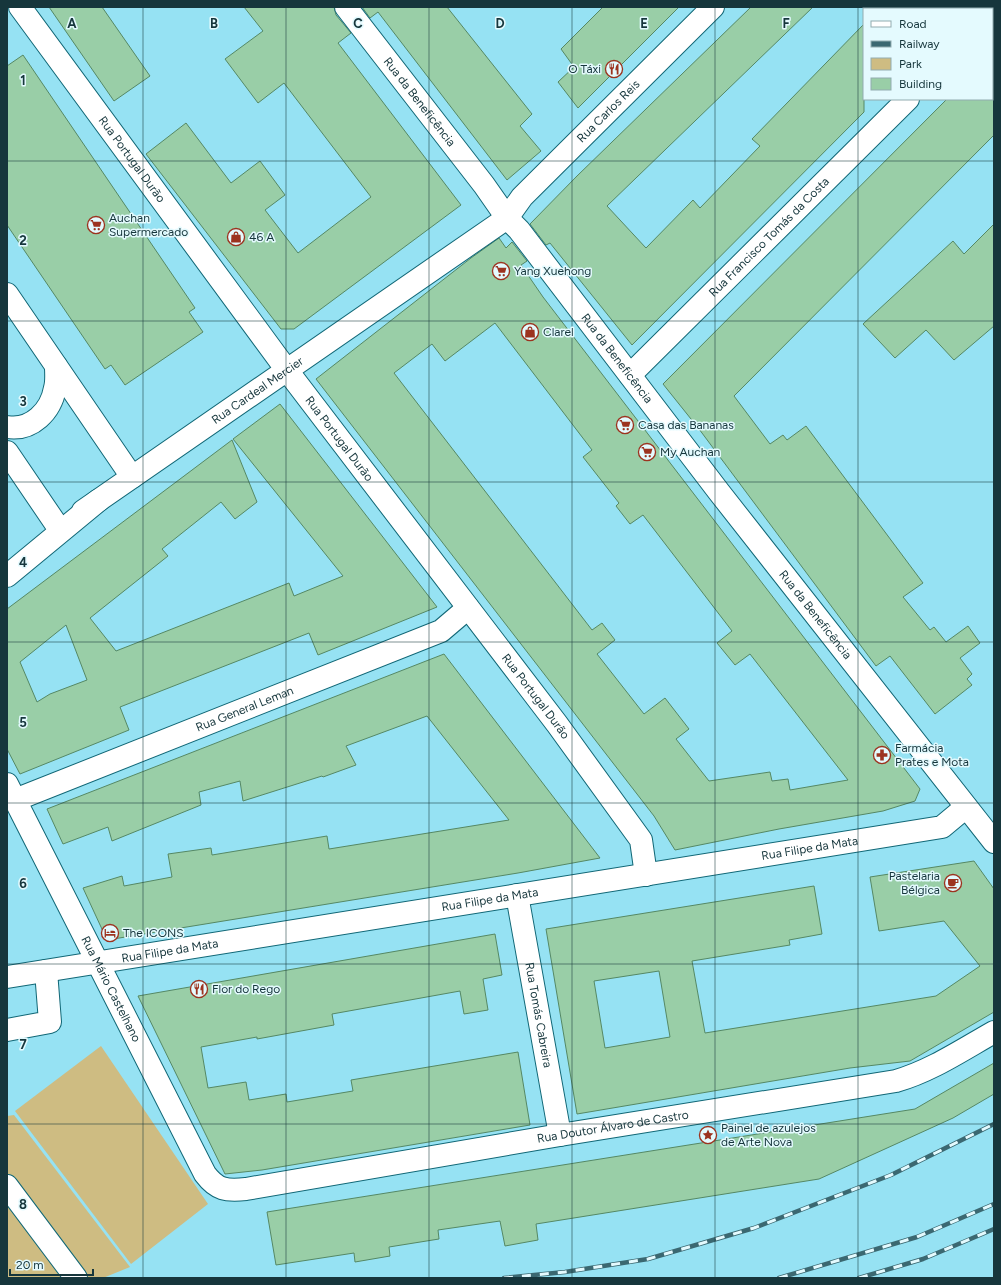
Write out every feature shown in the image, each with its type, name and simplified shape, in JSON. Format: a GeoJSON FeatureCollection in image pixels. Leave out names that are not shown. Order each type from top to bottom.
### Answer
{"type":"FeatureCollection","features":[{"type":"Feature","properties":{"kind":"street","name":"Rua Portugal Durão"},"geometry":{"type":"LineString","coordinates":[[20,7],[286,369],[557,724],[640,840],[646,875]]}},
{"type":"Feature","properties":{"kind":"street","name":"Rua da Beneficência"},"geometry":{"type":"LineString","coordinates":[[346,7],[719,492],[994,842]]}},
{"type":"Feature","properties":{"kind":"street","name":"Rua Carlos Reis"},"geometry":{"type":"LineString","coordinates":[[507,218],[522,197],[713,7]]}},
{"type":"Feature","properties":{"kind":"street","name":"Rua Francisco Tomás da Costa"},"geometry":{"type":"LineString","coordinates":[[630,375],[907,100]]}},
{"type":"Feature","properties":{"kind":"street","name":"Rua Cardeal Mercier"},"geometry":{"type":"LineString","coordinates":[[7,563],[286,369],[507,218]]}},
{"type":"Feature","properties":{"kind":"street"},"geometry":{"type":"LineString","coordinates":[[7,294],[132,477]]}},
{"type":"Feature","properties":{"kind":"street"},"geometry":{"type":"LineString","coordinates":[[7,427],[13,428],[30,424],[44,414],[51,402],[55,387],[56,366]]}},
{"type":"Feature","properties":{"kind":"street"},"geometry":{"type":"LineString","coordinates":[[7,452],[58,528]]}},
{"type":"Feature","properties":{"kind":"street"},"geometry":{"type":"LineString","coordinates":[[7,576],[99,500]]}},
{"type":"Feature","properties":{"kind":"street","name":"Rua General Leman"},"geometry":{"type":"LineString","coordinates":[[11,792],[441,631],[468,608]]}},
{"type":"Feature","properties":{"kind":"street","name":"Rua Mário Castelhano"},"geometry":{"type":"LineString","coordinates":[[11,792],[205,1174],[215,1185],[222,1188]]}},
{"type":"Feature","properties":{"kind":"street","name":"Rua Filipe da Mata"},"geometry":{"type":"LineString","coordinates":[[7,977],[942,827],[966,807]]}},
{"type":"Feature","properties":{"kind":"street","name":"Rua Tomás Cabreira"},"geometry":{"type":"LineString","coordinates":[[517,895],[560,1135]]}},
{"type":"Feature","properties":{"kind":"street"},"geometry":{"type":"LineString","coordinates":[[7,1030],[50,1022],[46,971]]}},
{"type":"Feature","properties":{"kind":"street","name":"Rua Doutor Álvaro de Castro"},"geometry":{"type":"LineString","coordinates":[[222,1188],[234,1190],[246,1189],[560,1135],[896,1081],[912,1077],[928,1069],[994,1032]]}},
{"type":"Feature","properties":{"kind":"street"},"geometry":{"type":"LineString","coordinates":[[7,1186],[76,1278]]}},
{"type":"Feature","properties":{"kind":"green space"},"geometry":{"type":"Polygon","coordinates":[[[101,1046],[208,1204],[131,1264],[15,1111],[101,1046]]]}},
{"type":"Feature","properties":{"kind":"green space"},"geometry":{"type":"Polygon","coordinates":[[[14,1115],[130,1267],[103,1278],[7,1278],[7,1116],[14,1115]]]}},
{"type":"Feature","properties":{"kind":"building"},"geometry":{"type":"Polygon","coordinates":[[[49,7],[102,7],[150,76],[114,101],[49,7]]]}},
{"type":"Feature","properties":{"kind":"building"},"geometry":{"type":"Polygon","coordinates":[[[244,7],[334,7],[336,15],[351,33],[338,43],[461,205],[294,329],[281,329],[146,154],[186,123],[231,183],[260,161],[285,195],[265,210],[298,253],[371,197],[284,83],[258,103],[225,59],[263,31],[244,7]]]}},
{"type":"Feature","properties":{"kind":"building"},"geometry":{"type":"Polygon","coordinates":[[[362,7],[447,7],[532,114],[520,126],[541,151],[507,180],[378,12],[370,18],[362,7]]]}},
{"type":"Feature","properties":{"kind":"building"},"geometry":{"type":"Polygon","coordinates":[[[603,7],[679,7],[578,108],[558,82],[574,67],[561,49],[603,7]]]}},
{"type":"Feature","properties":{"kind":"building"},"geometry":{"type":"Polygon","coordinates":[[[751,7],[813,7],[607,206],[646,248],[693,200],[700,208],[760,146],[752,139],[863,25],[864,112],[632,345],[550,243],[546,245],[530,224],[577,176],[751,7]]]}},
{"type":"Feature","properties":{"kind":"building"},"geometry":{"type":"Polygon","coordinates":[[[23,55],[195,308],[189,312],[203,332],[125,385],[111,365],[105,369],[7,225],[7,66],[23,55]]]}},
{"type":"Feature","properties":{"kind":"building"},"geometry":{"type":"Polygon","coordinates":[[[994,99],[994,135],[734,396],[770,444],[783,435],[787,440],[806,426],[923,583],[903,597],[930,630],[934,627],[946,642],[968,626],[980,643],[960,658],[972,674],[967,679],[972,685],[935,714],[890,656],[876,666],[699,429],[663,384],[946,100],[994,99]]]}},
{"type":"Feature","properties":{"kind":"building"},"geometry":{"type":"Polygon","coordinates":[[[994,224],[994,326],[954,360],[926,330],[895,358],[863,324],[953,241],[964,254],[994,224]]]}},
{"type":"Feature","properties":{"kind":"building"},"geometry":{"type":"Polygon","coordinates":[[[499,238],[506,248],[512,242],[527,261],[521,265],[543,297],[920,789],[915,801],[883,811],[779,829],[675,850],[654,816],[316,379],[471,258],[499,238]],[[495,323],[445,361],[432,344],[394,373],[592,630],[602,623],[615,640],[597,654],[644,714],[665,698],[689,729],[676,739],[709,781],[770,772],[772,781],[788,779],[790,790],[848,780],[750,654],[735,665],[717,643],[732,631],[643,515],[630,524],[616,506],[619,503],[583,457],[592,450],[495,323]]]}},
{"type":"Feature","properties":{"kind":"building"},"geometry":{"type":"Polygon","coordinates":[[[280,404],[437,607],[318,655],[309,633],[120,707],[129,730],[20,774],[7,749],[7,609],[232,440],[257,502],[235,519],[221,502],[162,549],[168,556],[90,618],[116,651],[289,583],[294,596],[343,576],[233,439],[280,404]],[[66,625],[20,662],[37,702],[50,694],[87,680],[66,625]]]}},
{"type":"Feature","properties":{"kind":"building"},"geometry":{"type":"Polygon","coordinates":[[[444,654],[600,858],[518,873],[107,940],[83,888],[122,876],[124,886],[172,877],[168,854],[211,848],[212,855],[327,836],[329,849],[509,820],[427,716],[346,746],[356,765],[323,777],[322,776],[243,801],[240,781],[199,792],[201,805],[112,841],[108,827],[63,844],[47,809],[444,654]]]}},
{"type":"Feature","properties":{"kind":"building"},"geometry":{"type":"Polygon","coordinates":[[[974,861],[994,889],[994,1012],[910,1061],[850,1068],[577,1114],[546,929],[814,886],[822,934],[789,940],[790,945],[692,961],[705,1033],[936,996],[980,966],[944,921],[879,931],[870,877],[974,861]],[[659,971],[594,981],[605,1048],[670,1037],[659,971]]]}},
{"type":"Feature","properties":{"kind":"building"},"geometry":{"type":"Polygon","coordinates":[[[495,934],[502,975],[483,979],[488,1010],[464,1014],[460,991],[332,1014],[334,1025],[257,1039],[257,1037],[201,1047],[208,1088],[246,1082],[249,1100],[286,1094],[287,1102],[353,1091],[351,1080],[518,1052],[530,1125],[262,1170],[225,1174],[138,996],[495,934]]]}},
{"type":"Feature","properties":{"kind":"building"},"geometry":{"type":"Polygon","coordinates":[[[994,1063],[994,1094],[953,1118],[819,1179],[536,1224],[538,1240],[505,1246],[500,1221],[438,1230],[439,1239],[389,1247],[390,1256],[355,1262],[354,1253],[276,1265],[267,1212],[915,1109],[994,1063]]]}},
{"type":"Feature","properties":{"kind":"railway"},"geometry":{"type":"LineString","coordinates":[[504,1278],[565,1272],[648,1259],[754,1228],[891,1175],[994,1124]]}},
{"type":"Feature","properties":{"kind":"railway"},"geometry":{"type":"LineString","coordinates":[[779,1278],[917,1237],[994,1204]]}},
{"type":"Feature","properties":{"kind":"railway"},"geometry":{"type":"LineString","coordinates":[[859,1278],[923,1259],[994,1229]]}},
{"type":"Feature","properties":{"kind":"place","name":"O Táxi"},"geometry":{"type":"Point","coordinates":[614,69]}},
{"type":"Feature","properties":{"kind":"place","name":"Auchan Supermercado"},"geometry":{"type":"Point","coordinates":[96,225]}},
{"type":"Feature","properties":{"kind":"place","name":"46 A"},"geometry":{"type":"Point","coordinates":[236,237]}},
{"type":"Feature","properties":{"kind":"place","name":"Yang Xuehong"},"geometry":{"type":"Point","coordinates":[501,271]}},
{"type":"Feature","properties":{"kind":"place","name":"Clarel"},"geometry":{"type":"Point","coordinates":[530,332]}},
{"type":"Feature","properties":{"kind":"place","name":"Casa das Bananas"},"geometry":{"type":"Point","coordinates":[625,425]}},
{"type":"Feature","properties":{"kind":"place","name":"My Auchan"},"geometry":{"type":"Point","coordinates":[647,452]}},
{"type":"Feature","properties":{"kind":"place","name":"Farmácia Prates e Mota"},"geometry":{"type":"Point","coordinates":[882,755]}},
{"type":"Feature","properties":{"kind":"place","name":"Pastelaria Bélgica"},"geometry":{"type":"Point","coordinates":[953,883]}},
{"type":"Feature","properties":{"kind":"place","name":"The ICONS"},"geometry":{"type":"Point","coordinates":[110,933]}},
{"type":"Feature","properties":{"kind":"place","name":"Flor do Rego"},"geometry":{"type":"Point","coordinates":[199,989]}},
{"type":"Feature","properties":{"kind":"place","name":"Painel de azulejos de Arte Nova"},"geometry":{"type":"Point","coordinates":[708,1135]}}]}
